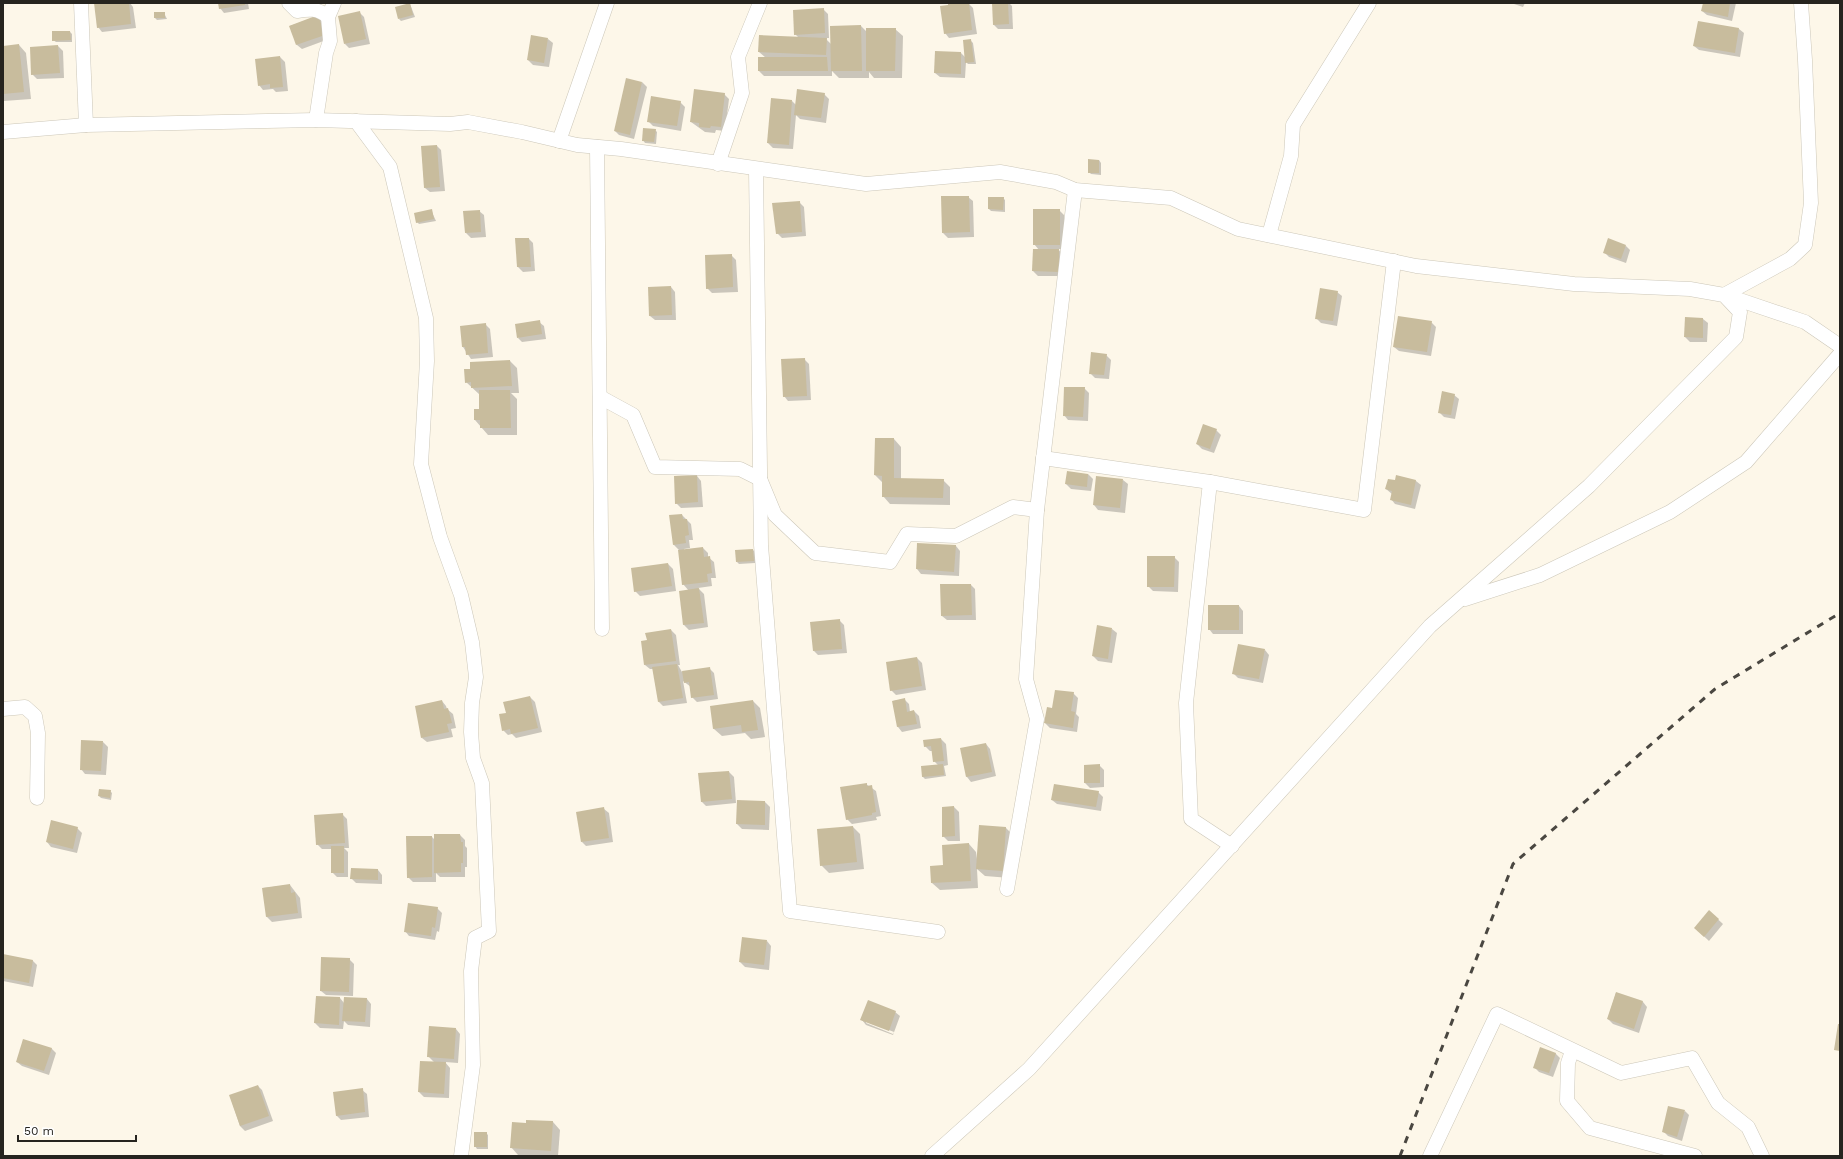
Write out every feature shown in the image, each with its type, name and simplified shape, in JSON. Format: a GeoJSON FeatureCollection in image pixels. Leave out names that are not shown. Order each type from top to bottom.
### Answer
{"type":"FeatureCollection","features":[{"type":"Feature","properties":{"kind":"street"},"geometry":{"type":"LineString","coordinates":[[80,3],[86,124]]}},
{"type":"Feature","properties":{"kind":"street"},"geometry":{"type":"LineString","coordinates":[[289,3],[297,11],[309,9],[321,11],[328,17]]}},
{"type":"Feature","properties":{"kind":"street"},"geometry":{"type":"LineString","coordinates":[[316,120],[326,53],[330,41],[328,17],[334,3]]}},
{"type":"Feature","properties":{"kind":"street"},"geometry":{"type":"LineString","coordinates":[[559,141],[607,3]]}},
{"type":"Feature","properties":{"kind":"street"},"geometry":{"type":"LineString","coordinates":[[718,164],[742,93],[738,57],[760,3]]}},
{"type":"Feature","properties":{"kind":"street"},"geometry":{"type":"LineString","coordinates":[[1269,235],[1291,156],[1293,125],[1368,3]]}},
{"type":"Feature","properties":{"kind":"street"},"geometry":{"type":"LineString","coordinates":[[1724,295],[1790,259],[1806,245],[1811,203],[1801,3]]}},
{"type":"Feature","properties":{"kind":"street"},"geometry":{"type":"LineString","coordinates":[[3,132],[86,124],[316,120],[450,124],[468,122],[522,132],[577,146],[597,147],[866,184],[1000,172],[1056,182],[1075,190],[1171,198],[1238,229],[1416,266],[1574,284],[1690,290],[1724,295],[1805,322],[1840,346]]}},
{"type":"Feature","properties":{"kind":"street"},"geometry":{"type":"LineString","coordinates":[[356,122],[390,167],[426,318],[427,361],[421,464],[440,537],[461,595],[472,642],[476,677],[472,703],[471,732],[473,758],[482,783],[489,931],[475,938],[471,971],[473,1065],[462,1156]]}},
{"type":"Feature","properties":{"kind":"street"},"geometry":{"type":"LineString","coordinates":[[597,147],[602,629]]}},
{"type":"Feature","properties":{"kind":"street"},"geometry":{"type":"LineString","coordinates":[[756,169],[761,545],[790,911],[938,932]]}},
{"type":"Feature","properties":{"kind":"street"},"geometry":{"type":"LineString","coordinates":[[1007,889],[1037,718],[1026,678],[1037,510],[1075,190]]}},
{"type":"Feature","properties":{"kind":"street"},"geometry":{"type":"LineString","coordinates":[[1043,458],[1210,482],[1364,510],[1394,261]]}},
{"type":"Feature","properties":{"kind":"street"},"geometry":{"type":"LineString","coordinates":[[932,1156],[1029,1070],[1430,626],[1589,486],[1736,337],[1740,312],[1724,295]]}},
{"type":"Feature","properties":{"kind":"street"},"geometry":{"type":"LineString","coordinates":[[1459,601],[1540,575],[1670,512],[1746,462],[1840,354]]}},
{"type":"Feature","properties":{"kind":"street"},"geometry":{"type":"LineString","coordinates":[[600,397],[634,415],[655,467],[740,469],[760,479],[775,515],[816,552],[890,562],[907,534],[956,536],[1013,508],[1037,510]]}},
{"type":"Feature","properties":{"kind":"street"},"geometry":{"type":"LineString","coordinates":[[1210,482],[1186,703],[1191,819],[1232,846]]}},
{"type":"Feature","properties":{"kind":"street"},"geometry":{"type":"LineString","coordinates":[[3,709],[25,707],[35,716],[38,733],[37,798]]}},
{"type":"Feature","properties":{"kind":"street"},"geometry":{"type":"LineString","coordinates":[[1430,1156],[1496,1014],[1621,1073],[1692,1058],[1718,1103],[1748,1127],[1762,1156]]}},
{"type":"Feature","properties":{"kind":"street"},"geometry":{"type":"LineString","coordinates":[[1572,1051],[1568,1063],[1567,1101],[1590,1128],[1695,1156]]}},
{"type":"Feature","properties":{"kind":"building"},"geometry":{"type":"Polygon","coordinates":[[[94,3],[129,3],[131,24],[97,28],[94,3]]]}},
{"type":"Feature","properties":{"kind":"building"},"geometry":{"type":"Polygon","coordinates":[[[218,3],[245,3],[245,5],[219,9],[218,3]]]}},
{"type":"Feature","properties":{"kind":"building"},"geometry":{"type":"Polygon","coordinates":[[[410,3],[413,15],[398,19],[395,7],[410,3]]]}},
{"type":"Feature","properties":{"kind":"building"},"geometry":{"type":"Polygon","coordinates":[[[948,3],[969,3],[972,30],[944,34],[940,6],[948,5],[948,3]]]}},
{"type":"Feature","properties":{"kind":"building"},"geometry":{"type":"Polygon","coordinates":[[[992,3],[1008,3],[1009,24],[993,25],[992,3]]]}},
{"type":"Feature","properties":{"kind":"building"},"geometry":{"type":"Polygon","coordinates":[[[1703,3],[1730,3],[1728,17],[1701,11],[1703,3]]]}},
{"type":"Feature","properties":{"kind":"building"},"geometry":{"type":"Polygon","coordinates":[[[824,8],[825,33],[794,35],[793,10],[824,8]]]}},
{"type":"Feature","properties":{"kind":"building"},"geometry":{"type":"Polygon","coordinates":[[[360,11],[366,39],[344,44],[338,16],[360,11]]]}},
{"type":"Feature","properties":{"kind":"building"},"geometry":{"type":"Polygon","coordinates":[[[154,12],[165,12],[165,18],[154,18],[154,12]]]}},
{"type":"Feature","properties":{"kind":"building"},"geometry":{"type":"Polygon","coordinates":[[[318,15],[325,35],[296,45],[289,26],[318,15]]]}},
{"type":"Feature","properties":{"kind":"building"},"geometry":{"type":"Polygon","coordinates":[[[1698,21],[1739,28],[1735,53],[1693,46],[1698,21]]]}},
{"type":"Feature","properties":{"kind":"building"},"geometry":{"type":"Polygon","coordinates":[[[861,25],[862,71],[831,71],[830,26],[861,25]]]}},
{"type":"Feature","properties":{"kind":"building"},"geometry":{"type":"Polygon","coordinates":[[[866,28],[896,28],[895,71],[866,71],[866,28]]]}},
{"type":"Feature","properties":{"kind":"building"},"geometry":{"type":"Polygon","coordinates":[[[52,31],[70,31],[71,40],[52,41],[52,31]]]}},
{"type":"Feature","properties":{"kind":"building"},"geometry":{"type":"Polygon","coordinates":[[[531,35],[548,38],[544,63],[527,60],[531,35]]]}},
{"type":"Feature","properties":{"kind":"building"},"geometry":{"type":"Polygon","coordinates":[[[759,35],[827,38],[826,55],[758,52],[759,35]]]}},
{"type":"Feature","properties":{"kind":"building"},"geometry":{"type":"Polygon","coordinates":[[[971,39],[974,62],[965,63],[963,40],[971,39]]]}},
{"type":"Feature","properties":{"kind":"building"},"geometry":{"type":"Polygon","coordinates":[[[19,44],[24,92],[3,94],[3,46],[19,44]]]}},
{"type":"Feature","properties":{"kind":"building"},"geometry":{"type":"Polygon","coordinates":[[[58,45],[60,73],[31,75],[30,47],[58,45]]]}},
{"type":"Feature","properties":{"kind":"building"},"geometry":{"type":"Polygon","coordinates":[[[935,51],[961,52],[961,74],[934,73],[935,51]]]}},
{"type":"Feature","properties":{"kind":"building"},"geometry":{"type":"Polygon","coordinates":[[[280,56],[283,87],[270,88],[270,84],[258,86],[255,59],[280,56]]]}},
{"type":"Feature","properties":{"kind":"building"},"geometry":{"type":"Polygon","coordinates":[[[758,57],[827,57],[828,71],[758,71],[758,57]]]}},
{"type":"Feature","properties":{"kind":"building"},"geometry":{"type":"Polygon","coordinates":[[[626,78],[642,82],[630,135],[614,131],[626,78]]]}},
{"type":"Feature","properties":{"kind":"building"},"geometry":{"type":"Polygon","coordinates":[[[694,89],[725,93],[721,127],[699,127],[699,123],[690,122],[694,89]]]}},
{"type":"Feature","properties":{"kind":"building"},"geometry":{"type":"Polygon","coordinates":[[[797,89],[825,93],[821,118],[794,115],[797,89]]]}},
{"type":"Feature","properties":{"kind":"building"},"geometry":{"type":"Polygon","coordinates":[[[651,96],[681,101],[677,126],[647,122],[651,96]]]}},
{"type":"Feature","properties":{"kind":"building"},"geometry":{"type":"Polygon","coordinates":[[[771,98],[792,100],[789,145],[767,143],[771,98]]]}},
{"type":"Feature","properties":{"kind":"building"},"geometry":{"type":"Polygon","coordinates":[[[643,128],[656,129],[654,142],[642,141],[643,128]]]}},
{"type":"Feature","properties":{"kind":"building"},"geometry":{"type":"Polygon","coordinates":[[[437,145],[440,187],[424,188],[421,146],[437,145]]]}},
{"type":"Feature","properties":{"kind":"building"},"geometry":{"type":"Polygon","coordinates":[[[1088,159],[1099,160],[1099,173],[1088,173],[1088,159]]]}},
{"type":"Feature","properties":{"kind":"building"},"geometry":{"type":"Polygon","coordinates":[[[941,196],[969,196],[970,232],[942,233],[941,196]]]}},
{"type":"Feature","properties":{"kind":"building"},"geometry":{"type":"Polygon","coordinates":[[[988,197],[1004,197],[1003,210],[988,209],[988,197]]]}},
{"type":"Feature","properties":{"kind":"building"},"geometry":{"type":"Polygon","coordinates":[[[800,201],[802,232],[776,234],[772,203],[800,201]]]}},
{"type":"Feature","properties":{"kind":"building"},"geometry":{"type":"Polygon","coordinates":[[[432,209],[434,219],[416,223],[414,213],[432,209]]]}},
{"type":"Feature","properties":{"kind":"building"},"geometry":{"type":"Polygon","coordinates":[[[1033,209],[1060,209],[1060,245],[1033,245],[1033,209]]]}},
{"type":"Feature","properties":{"kind":"building"},"geometry":{"type":"Polygon","coordinates":[[[480,210],[481,232],[465,233],[463,211],[480,210]]]}},
{"type":"Feature","properties":{"kind":"building"},"geometry":{"type":"Polygon","coordinates":[[[515,238],[529,238],[531,267],[517,267],[515,238]]]}},
{"type":"Feature","properties":{"kind":"building"},"geometry":{"type":"Polygon","coordinates":[[[1608,238],[1626,245],[1621,259],[1603,253],[1608,238]]]}},
{"type":"Feature","properties":{"kind":"building"},"geometry":{"type":"Polygon","coordinates":[[[1033,249],[1059,249],[1059,272],[1032,271],[1033,249]]]}},
{"type":"Feature","properties":{"kind":"building"},"geometry":{"type":"Polygon","coordinates":[[[732,254],[733,287],[706,289],[705,255],[732,254]]]}},
{"type":"Feature","properties":{"kind":"building"},"geometry":{"type":"Polygon","coordinates":[[[671,286],[672,315],[649,316],[648,287],[671,286]]]}},
{"type":"Feature","properties":{"kind":"building"},"geometry":{"type":"Polygon","coordinates":[[[1320,288],[1338,291],[1333,321],[1315,319],[1320,288]]]}},
{"type":"Feature","properties":{"kind":"building"},"geometry":{"type":"Polygon","coordinates":[[[1398,316],[1432,321],[1427,352],[1393,347],[1398,316]]]}},
{"type":"Feature","properties":{"kind":"building"},"geometry":{"type":"Polygon","coordinates":[[[1685,317],[1703,318],[1703,338],[1684,337],[1685,317]]]}},
{"type":"Feature","properties":{"kind":"building"},"geometry":{"type":"Polygon","coordinates":[[[540,320],[542,334],[517,338],[515,324],[540,320]]]}},
{"type":"Feature","properties":{"kind":"building"},"geometry":{"type":"Polygon","coordinates":[[[486,323],[488,353],[466,355],[465,347],[462,347],[460,326],[486,323]]]}},
{"type":"Feature","properties":{"kind":"building"},"geometry":{"type":"Polygon","coordinates":[[[1091,352],[1107,354],[1104,375],[1089,374],[1091,352]]]}},
{"type":"Feature","properties":{"kind":"building"},"geometry":{"type":"Polygon","coordinates":[[[805,358],[807,396],[783,397],[781,359],[805,358]]]}},
{"type":"Feature","properties":{"kind":"building"},"geometry":{"type":"Polygon","coordinates":[[[510,360],[512,386],[471,388],[471,382],[465,383],[464,369],[470,369],[470,362],[510,360]]]}},
{"type":"Feature","properties":{"kind":"building"},"geometry":{"type":"Polygon","coordinates":[[[1064,387],[1085,387],[1083,417],[1063,416],[1064,387]]]}},
{"type":"Feature","properties":{"kind":"building"},"geometry":{"type":"Polygon","coordinates":[[[479,390],[510,390],[511,428],[480,428],[480,420],[474,420],[474,409],[479,409],[479,390]]]}},
{"type":"Feature","properties":{"kind":"building"},"geometry":{"type":"Polygon","coordinates":[[[1442,391],[1455,394],[1451,415],[1438,413],[1442,391]]]}},
{"type":"Feature","properties":{"kind":"building"},"geometry":{"type":"Polygon","coordinates":[[[1203,424],[1217,429],[1210,449],[1196,444],[1203,424]]]}},
{"type":"Feature","properties":{"kind":"building"},"geometry":{"type":"Polygon","coordinates":[[[875,438],[894,438],[894,478],[944,479],[943,498],[882,497],[882,476],[874,475],[875,438]]]}},
{"type":"Feature","properties":{"kind":"building"},"geometry":{"type":"Polygon","coordinates":[[[1067,471],[1088,474],[1087,487],[1065,484],[1067,471]]]}},
{"type":"Feature","properties":{"kind":"building"},"geometry":{"type":"Polygon","coordinates":[[[697,475],[698,502],[675,504],[674,476],[697,475]]]}},
{"type":"Feature","properties":{"kind":"building"},"geometry":{"type":"Polygon","coordinates":[[[1396,475],[1416,480],[1411,505],[1390,500],[1392,491],[1385,489],[1388,479],[1395,480],[1396,475]]]}},
{"type":"Feature","properties":{"kind":"building"},"geometry":{"type":"Polygon","coordinates":[[[1096,476],[1123,479],[1120,508],[1093,505],[1096,476]]]}},
{"type":"Feature","properties":{"kind":"building"},"geometry":{"type":"Polygon","coordinates":[[[682,514],[683,519],[687,519],[689,535],[685,536],[686,543],[673,545],[669,515],[682,514]]]}},
{"type":"Feature","properties":{"kind":"building"},"geometry":{"type":"Polygon","coordinates":[[[917,543],[956,545],[954,572],[916,569],[917,543]]]}},
{"type":"Feature","properties":{"kind":"building"},"geometry":{"type":"Polygon","coordinates":[[[703,547],[704,557],[710,556],[712,573],[707,574],[708,582],[682,585],[678,550],[703,547]]]}},
{"type":"Feature","properties":{"kind":"building"},"geometry":{"type":"Polygon","coordinates":[[[753,549],[754,561],[736,562],[735,550],[753,549]]]}},
{"type":"Feature","properties":{"kind":"building"},"geometry":{"type":"Polygon","coordinates":[[[1147,556],[1175,556],[1174,587],[1147,587],[1147,556]]]}},
{"type":"Feature","properties":{"kind":"building"},"geometry":{"type":"Polygon","coordinates":[[[668,563],[672,586],[634,592],[631,568],[668,563]]]}},
{"type":"Feature","properties":{"kind":"building"},"geometry":{"type":"Polygon","coordinates":[[[940,584],[971,584],[972,615],[941,616],[940,584]]]}},
{"type":"Feature","properties":{"kind":"building"},"geometry":{"type":"Polygon","coordinates":[[[699,588],[704,623],[683,625],[679,591],[699,588]]]}},
{"type":"Feature","properties":{"kind":"building"},"geometry":{"type":"Polygon","coordinates":[[[1208,605],[1239,605],[1239,630],[1208,630],[1208,605]]]}},
{"type":"Feature","properties":{"kind":"building"},"geometry":{"type":"Polygon","coordinates":[[[840,619],[842,649],[813,651],[810,622],[840,619]]]}},
{"type":"Feature","properties":{"kind":"building"},"geometry":{"type":"Polygon","coordinates":[[[1097,625],[1112,628],[1108,659],[1092,656],[1097,625]]]}},
{"type":"Feature","properties":{"kind":"building"},"geometry":{"type":"Polygon","coordinates":[[[671,629],[676,661],[644,665],[641,641],[647,640],[645,633],[671,629]]]}},
{"type":"Feature","properties":{"kind":"building"},"geometry":{"type":"Polygon","coordinates":[[[1238,644],[1265,649],[1259,679],[1232,674],[1238,644]]]}},
{"type":"Feature","properties":{"kind":"building"},"geometry":{"type":"Polygon","coordinates":[[[917,657],[922,686],[890,691],[886,662],[917,657]]]}},
{"type":"Feature","properties":{"kind":"building"},"geometry":{"type":"Polygon","coordinates":[[[677,664],[683,698],[658,702],[652,667],[677,664]]]}},
{"type":"Feature","properties":{"kind":"building"},"geometry":{"type":"Polygon","coordinates":[[[710,667],[714,695],[691,698],[689,682],[684,683],[682,671],[710,667]]]}},
{"type":"Feature","properties":{"kind":"building"},"geometry":{"type":"Polygon","coordinates":[[[1055,690],[1074,692],[1071,711],[1075,712],[1073,728],[1044,723],[1047,707],[1052,708],[1055,690]]]}},
{"type":"Feature","properties":{"kind":"building"},"geometry":{"type":"Polygon","coordinates":[[[530,696],[538,728],[511,734],[510,729],[502,731],[499,714],[506,713],[503,702],[530,696]]]}},
{"type":"Feature","properties":{"kind":"building"},"geometry":{"type":"Polygon","coordinates":[[[905,698],[907,712],[914,710],[917,724],[897,727],[892,701],[905,698]]]}},
{"type":"Feature","properties":{"kind":"building"},"geometry":{"type":"Polygon","coordinates":[[[442,700],[444,709],[448,708],[452,723],[447,724],[449,732],[421,738],[415,706],[442,700]]]}},
{"type":"Feature","properties":{"kind":"building"},"geometry":{"type":"Polygon","coordinates":[[[753,700],[758,730],[742,732],[741,725],[713,729],[710,706],[753,700]]]}},
{"type":"Feature","properties":{"kind":"building"},"geometry":{"type":"Polygon","coordinates":[[[941,738],[944,761],[933,762],[931,746],[924,747],[923,740],[941,738]]]}},
{"type":"Feature","properties":{"kind":"building"},"geometry":{"type":"Polygon","coordinates":[[[81,740],[103,741],[101,771],[80,770],[81,740]]]}},
{"type":"Feature","properties":{"kind":"building"},"geometry":{"type":"Polygon","coordinates":[[[986,743],[992,772],[966,777],[960,748],[986,743]]]}},
{"type":"Feature","properties":{"kind":"building"},"geometry":{"type":"Polygon","coordinates":[[[943,764],[944,775],[922,777],[921,766],[943,764]]]}},
{"type":"Feature","properties":{"kind":"building"},"geometry":{"type":"Polygon","coordinates":[[[1100,764],[1100,783],[1084,783],[1084,765],[1100,764]]]}},
{"type":"Feature","properties":{"kind":"building"},"geometry":{"type":"Polygon","coordinates":[[[729,771],[732,799],[701,802],[698,773],[729,771]]]}},
{"type":"Feature","properties":{"kind":"building"},"geometry":{"type":"Polygon","coordinates":[[[867,783],[867,786],[872,785],[876,812],[872,813],[872,815],[846,820],[840,787],[867,783]]]}},
{"type":"Feature","properties":{"kind":"building"},"geometry":{"type":"Polygon","coordinates":[[[1054,784],[1099,791],[1096,807],[1051,800],[1054,784]]]}},
{"type":"Feature","properties":{"kind":"building"},"geometry":{"type":"Polygon","coordinates":[[[99,789],[111,790],[110,798],[98,796],[99,789]]]}},
{"type":"Feature","properties":{"kind":"building"},"geometry":{"type":"Polygon","coordinates":[[[737,800],[765,801],[765,825],[736,824],[737,800]]]}},
{"type":"Feature","properties":{"kind":"building"},"geometry":{"type":"Polygon","coordinates":[[[954,806],[955,836],[942,837],[942,807],[954,806]]]}},
{"type":"Feature","properties":{"kind":"building"},"geometry":{"type":"Polygon","coordinates":[[[604,807],[609,838],[581,842],[576,812],[604,807]]]}},
{"type":"Feature","properties":{"kind":"building"},"geometry":{"type":"Polygon","coordinates":[[[343,813],[345,843],[316,845],[314,815],[343,813]]]}},
{"type":"Feature","properties":{"kind":"building"},"geometry":{"type":"Polygon","coordinates":[[[51,820],[78,827],[73,849],[46,842],[51,820]]]}},
{"type":"Feature","properties":{"kind":"building"},"geometry":{"type":"Polygon","coordinates":[[[979,825],[1006,827],[1003,871],[976,869],[979,825]]]}},
{"type":"Feature","properties":{"kind":"building"},"geometry":{"type":"Polygon","coordinates":[[[853,826],[857,862],[820,866],[817,829],[853,826]]]}},
{"type":"Feature","properties":{"kind":"building"},"geometry":{"type":"Polygon","coordinates":[[[434,834],[460,834],[461,842],[463,842],[463,863],[461,863],[461,872],[434,873],[434,834]]]}},
{"type":"Feature","properties":{"kind":"building"},"geometry":{"type":"Polygon","coordinates":[[[406,836],[432,836],[432,877],[407,878],[406,836]]]}},
{"type":"Feature","properties":{"kind":"building"},"geometry":{"type":"Polygon","coordinates":[[[969,843],[971,881],[931,883],[930,866],[943,865],[942,845],[969,843]]]}},
{"type":"Feature","properties":{"kind":"building"},"geometry":{"type":"Polygon","coordinates":[[[331,846],[344,846],[344,873],[331,873],[331,846]]]}},
{"type":"Feature","properties":{"kind":"building"},"geometry":{"type":"Polygon","coordinates":[[[351,868],[378,869],[378,880],[350,879],[351,868]]]}},
{"type":"Feature","properties":{"kind":"building"},"geometry":{"type":"Polygon","coordinates":[[[290,884],[291,893],[295,892],[298,913],[266,917],[262,888],[290,884]]]}},
{"type":"Feature","properties":{"kind":"building"},"geometry":{"type":"Polygon","coordinates":[[[408,903],[438,907],[435,928],[432,927],[431,936],[404,932],[408,903]]]}},
{"type":"Feature","properties":{"kind":"building"},"geometry":{"type":"Polygon","coordinates":[[[1709,910],[1719,919],[1704,937],[1694,928],[1709,910]]]}},
{"type":"Feature","properties":{"kind":"building"},"geometry":{"type":"Polygon","coordinates":[[[742,937],[767,940],[764,965],[739,962],[742,937]]]}},
{"type":"Feature","properties":{"kind":"building"},"geometry":{"type":"Polygon","coordinates":[[[3,954],[33,960],[29,983],[3,978],[3,954]]]}},
{"type":"Feature","properties":{"kind":"building"},"geometry":{"type":"Polygon","coordinates":[[[321,957],[350,958],[349,992],[320,991],[321,957]]]}},
{"type":"Feature","properties":{"kind":"building"},"geometry":{"type":"Polygon","coordinates":[[[1616,992],[1643,1001],[1634,1029],[1607,1019],[1616,992]]]}},
{"type":"Feature","properties":{"kind":"building"},"geometry":{"type":"Polygon","coordinates":[[[316,996],[340,997],[339,1025],[314,1023],[316,996]]]}},
{"type":"Feature","properties":{"kind":"building"},"geometry":{"type":"Polygon","coordinates":[[[344,997],[367,998],[365,1022],[342,1021],[344,997]]]}},
{"type":"Feature","properties":{"kind":"building"},"geometry":{"type":"Polygon","coordinates":[[[868,1000],[896,1011],[889,1031],[860,1020],[868,1000]]]}},
{"type":"Feature","properties":{"kind":"building"},"geometry":{"type":"Polygon","coordinates":[[[1838,1024],[1840,1024],[1840,1051],[1834,1050],[1838,1024]]]}},
{"type":"Feature","properties":{"kind":"building"},"geometry":{"type":"Polygon","coordinates":[[[429,1026],[456,1028],[454,1059],[427,1057],[429,1026]]]}},
{"type":"Feature","properties":{"kind":"building"},"geometry":{"type":"Polygon","coordinates":[[[23,1039],[52,1048],[44,1071],[16,1062],[23,1039]]]}},
{"type":"Feature","properties":{"kind":"building"},"geometry":{"type":"Polygon","coordinates":[[[1540,1047],[1556,1053],[1549,1073],[1533,1068],[1540,1047]]]}},
{"type":"Feature","properties":{"kind":"building"},"geometry":{"type":"Polygon","coordinates":[[[420,1061],[446,1062],[444,1094],[418,1092],[420,1061]]]}},
{"type":"Feature","properties":{"kind":"building"},"geometry":{"type":"Polygon","coordinates":[[[258,1085],[269,1116],[240,1126],[229,1095],[258,1085]]]}},
{"type":"Feature","properties":{"kind":"building"},"geometry":{"type":"Polygon","coordinates":[[[363,1088],[365,1112],[336,1116],[333,1092],[363,1088]]]}},
{"type":"Feature","properties":{"kind":"building"},"geometry":{"type":"Polygon","coordinates":[[[1668,1106],[1685,1110],[1677,1137],[1662,1132],[1668,1106]]]}},
{"type":"Feature","properties":{"kind":"building"},"geometry":{"type":"Polygon","coordinates":[[[526,1120],[553,1121],[551,1151],[510,1148],[512,1122],[526,1123],[526,1120]]]}},
{"type":"Feature","properties":{"kind":"building"},"geometry":{"type":"Polygon","coordinates":[[[474,1132],[487,1132],[487,1147],[474,1147],[474,1132]]]}},
{"type":"Feature","properties":{"kind":"railway"},"geometry":{"type":"LineString","coordinates":[[1400,1156],[1513,864],[1715,689],[1840,613]]}}]}
